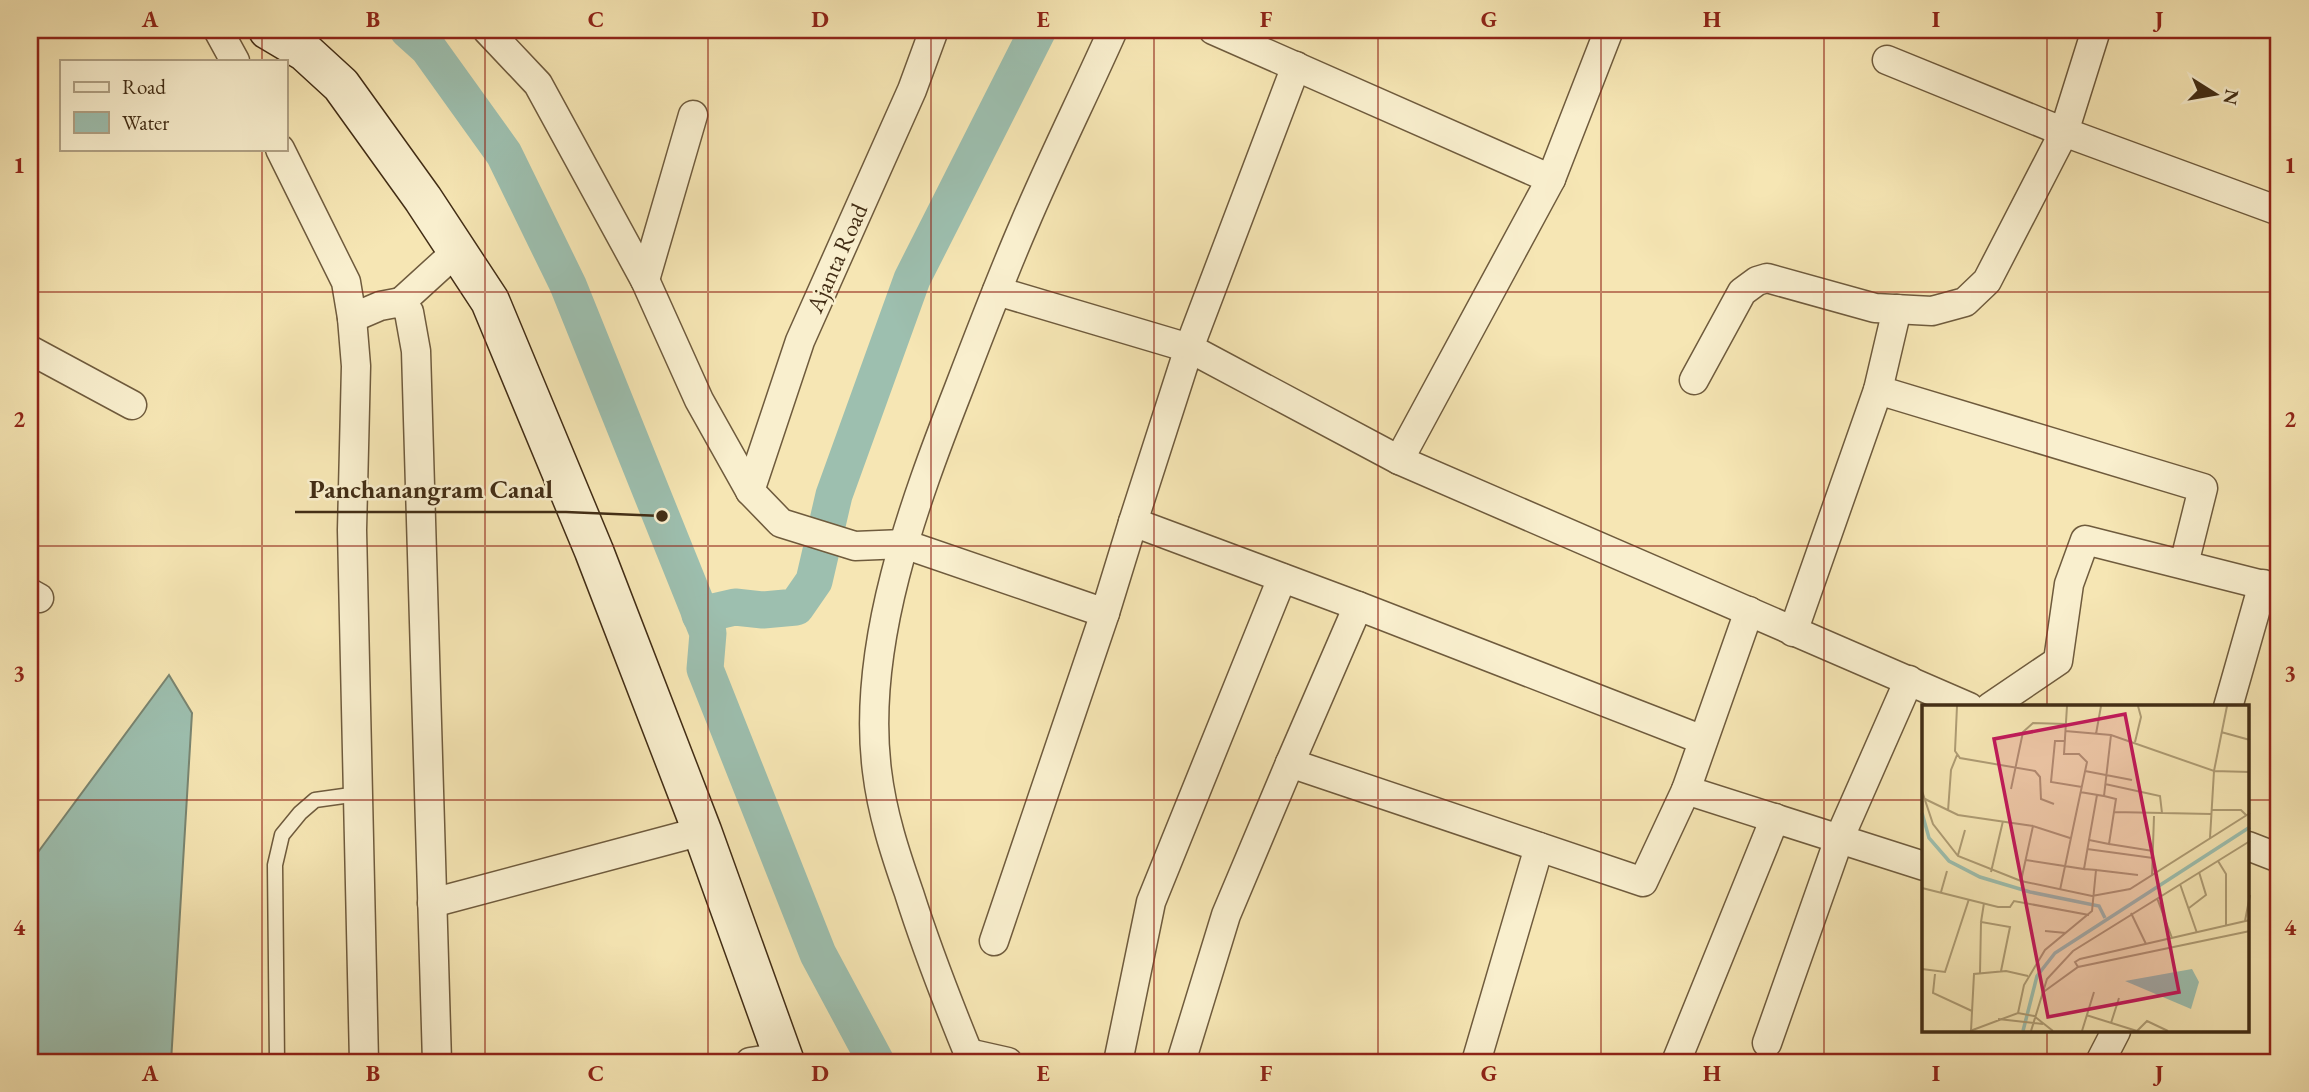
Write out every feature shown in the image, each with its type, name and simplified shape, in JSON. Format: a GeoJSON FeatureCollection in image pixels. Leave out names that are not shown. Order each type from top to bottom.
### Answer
{"type":"FeatureCollection","features":[{"type":"Feature","properties":{"kind":"street"},"geometry":{"type":"LineString","coordinates":[[218,30],[234,60]]}},
{"type":"Feature","properties":{"kind":"street"},"geometry":{"type":"LineString","coordinates":[[268,30],[304,52],[341,85],[381,138],[490,301],[594,551],[702,831],[773,1060]]}},
{"type":"Feature","properties":{"kind":"street"},"geometry":{"type":"LineString","coordinates":[[488,30],[538,84],[645,280],[699,400],[750,491],[781,523],[855,546],[904,544],[1105,613]]}},
{"type":"Feature","properties":{"kind":"street","name":"Ajanta Road"},"geometry":{"type":"LineString","coordinates":[[750,491],[800,341],[912,90],[934,30]]}},
{"type":"Feature","properties":{"kind":"street"},"geometry":{"type":"LineString","coordinates":[[1008,1062],[970,1058],[922,933],[884,812],[877,769],[877,676],[887,616],[904,544],[925,475],[1025,222],[1113,30]]}},
{"type":"Feature","properties":{"kind":"street"},"geometry":{"type":"LineString","coordinates":[[1213,30],[1551,179]]}},
{"type":"Feature","properties":{"kind":"street"},"geometry":{"type":"LineString","coordinates":[[1399,460],[1551,179],[1609,30]]}},
{"type":"Feature","properties":{"kind":"street"},"geometry":{"type":"LineString","coordinates":[[1694,380],[1742,292],[1757,281],[1768,278],[1875,308],[1931,311],[1965,302],[1987,281],[2064,132],[2096,30]]}},
{"type":"Feature","properties":{"kind":"street"},"geometry":{"type":"LineString","coordinates":[[1887,60],[2064,132],[2279,211]]}},
{"type":"Feature","properties":{"kind":"street"},"geometry":{"type":"LineString","coordinates":[[994,941],[1105,613],[1189,348],[1296,66]]}},
{"type":"Feature","properties":{"kind":"street"},"geometry":{"type":"LineString","coordinates":[[645,280],[693,115]]}},
{"type":"Feature","properties":{"kind":"street"},"geometry":{"type":"LineString","coordinates":[[280,150],[346,282],[352,318],[356,366],[352,530],[364,1062]]}},
{"type":"Feature","properties":{"kind":"street"},"geometry":{"type":"LineString","coordinates":[[352,318],[380,306],[401,302],[457,251]]}},
{"type":"Feature","properties":{"kind":"street"},"geometry":{"type":"LineString","coordinates":[[997,291],[1189,348],[1399,460],[1965,705]]}},
{"type":"Feature","properties":{"kind":"street"},"geometry":{"type":"LineString","coordinates":[[401,302],[410,312],[416,351],[437,1062]]}},
{"type":"Feature","properties":{"kind":"street"},"geometry":{"type":"LineString","coordinates":[[1793,632],[1878,390],[1897,309]]}},
{"type":"Feature","properties":{"kind":"street"},"geometry":{"type":"LineString","coordinates":[[30,351],[132,405]]}},
{"type":"Feature","properties":{"kind":"street"},"geometry":{"type":"LineString","coordinates":[[1878,390],[2203,488],[2183,564]]}},
{"type":"Feature","properties":{"kind":"street"},"geometry":{"type":"LineString","coordinates":[[1133,522],[1703,740]]}},
{"type":"Feature","properties":{"kind":"street"},"geometry":{"type":"LineString","coordinates":[[1993,705],[2058,661],[2069,584],[2085,540],[2271,586],[2229,705]]}},
{"type":"Feature","properties":{"kind":"street"},"geometry":{"type":"LineString","coordinates":[[1118,1062],[1151,902],[1282,578]]}},
{"type":"Feature","properties":{"kind":"street"},"geometry":{"type":"LineString","coordinates":[[1181,1062],[1226,915],[1358,606]]}},
{"type":"Feature","properties":{"kind":"street"},"geometry":{"type":"LineString","coordinates":[[1290,763],[1643,882],[1686,790],[1749,611]]}},
{"type":"Feature","properties":{"kind":"street"},"geometry":{"type":"LineString","coordinates":[[1767,1043],[1839,839],[1909,680]]}},
{"type":"Feature","properties":{"kind":"street"},"geometry":{"type":"LineString","coordinates":[[1686,790],[1922,865]]}},
{"type":"Feature","properties":{"kind":"street"},"geometry":{"type":"LineString","coordinates":[[1676,1062],[1775,818]]}},
{"type":"Feature","properties":{"kind":"street"},"geometry":{"type":"LineString","coordinates":[[432,903],[702,831]]}},
{"type":"Feature","properties":{"kind":"street"},"geometry":{"type":"LineString","coordinates":[[2250,847],[2279,858]]}},
{"type":"Feature","properties":{"kind":"street"},"geometry":{"type":"LineString","coordinates":[[1476,1062],[1539,848]]}},
{"type":"Feature","properties":{"kind":"street"},"geometry":{"type":"LineString","coordinates":[[2100,1062],[2115,1032]]}},
{"type":"Feature","properties":{"kind":"lane"},"geometry":{"type":"LineString","coordinates":[[276,1062],[275,865],[282,835],[315,800],[358,794]]}},
{"type":"Feature","properties":{"kind":"water"},"geometry":{"type":"Polygon","coordinates":[[[169,675],[192,713],[171,1062],[30,1062],[30,863],[169,675]]]}},
{"type":"Feature","properties":{"kind":"waterway"},"geometry":{"type":"LineString","coordinates":[[408,30],[428,48],[504,154],[568,285],[708,633],[705,669],[818,954],[876,1062]]}},
{"type":"Feature","properties":{"kind":"waterway"},"geometry":{"type":"LineString","coordinates":[[700,615],[735,607],[763,610],[796,607],[814,581],[834,495],[912,279],[1038,30]]}},
{"type":"Feature","properties":{"kind":"place","name":"Panchanangram Canal"},"geometry":{"type":"Point","coordinates":[662,516]}}]}
